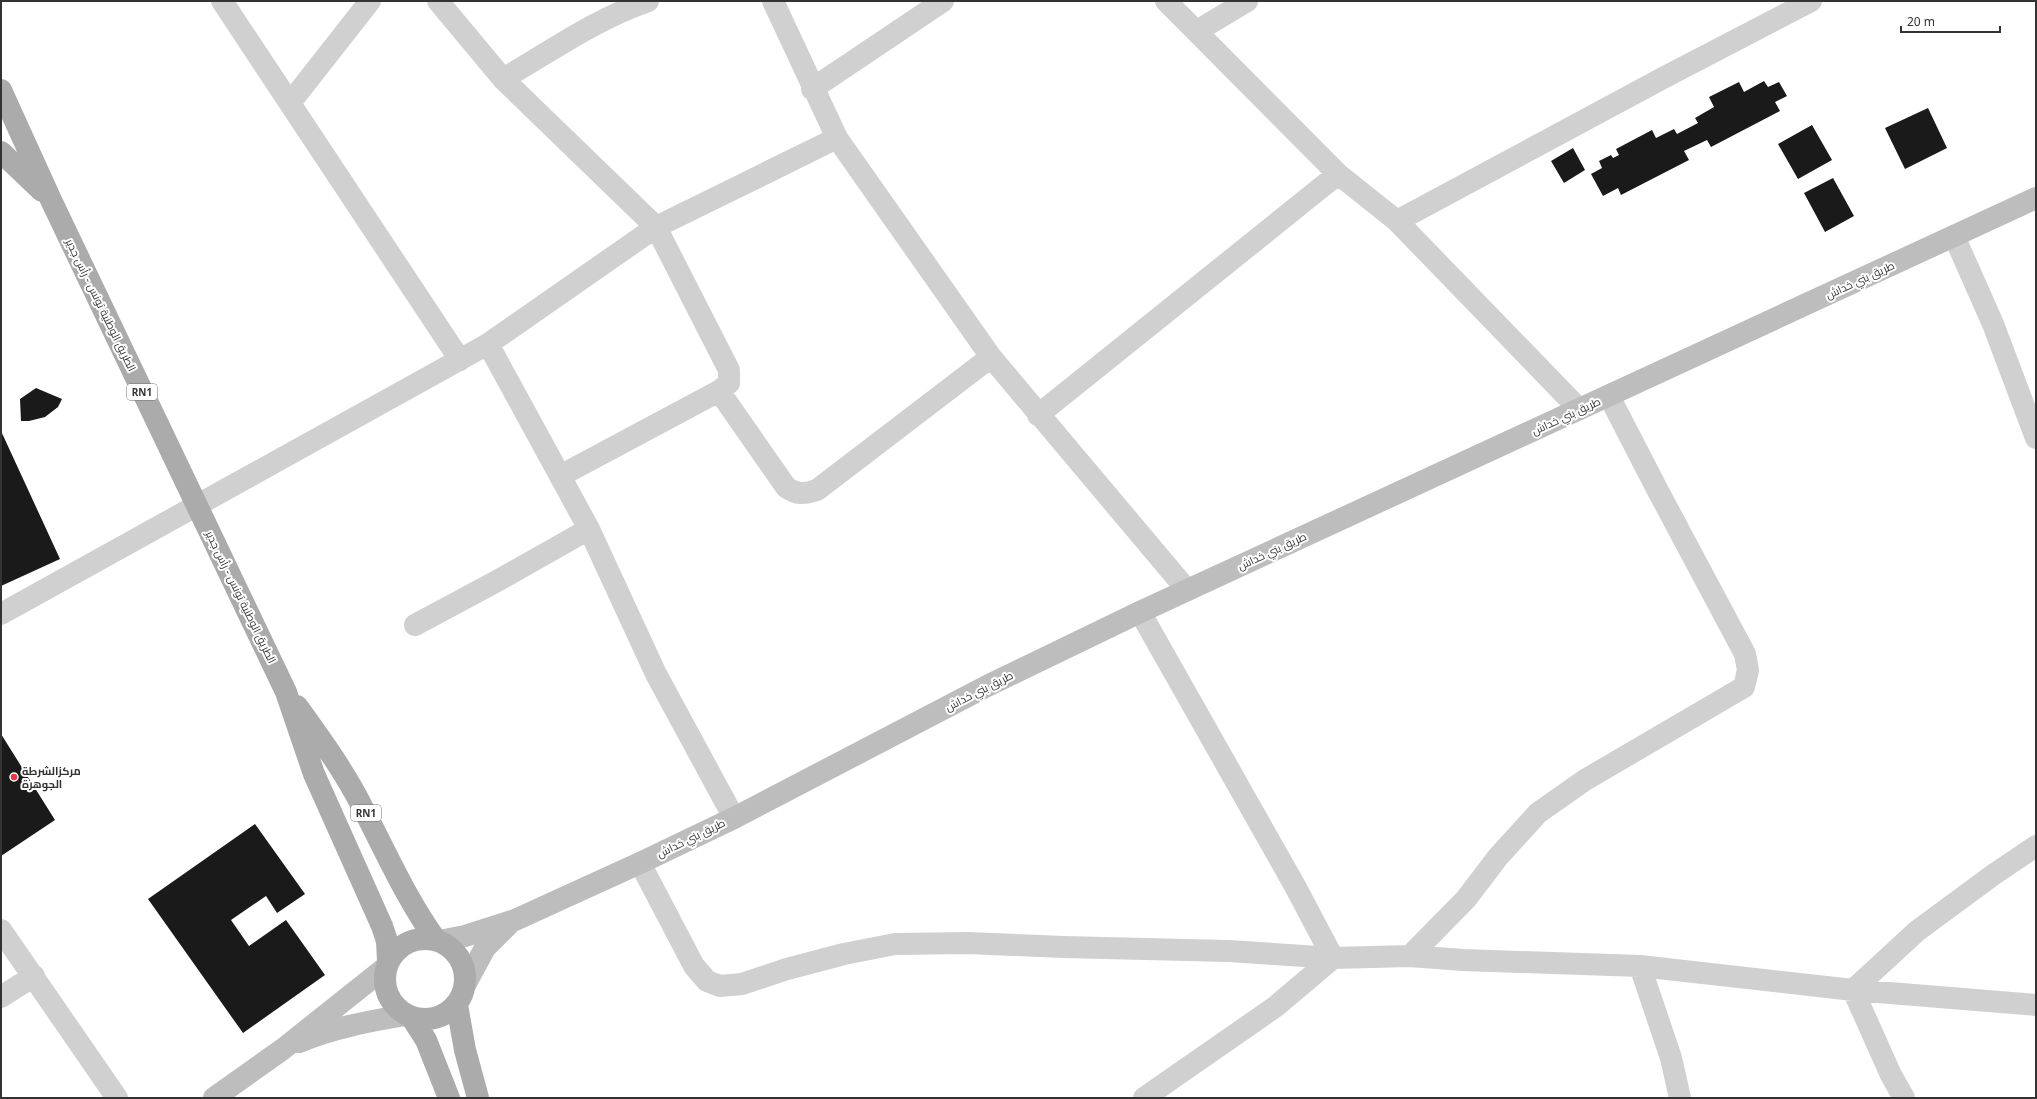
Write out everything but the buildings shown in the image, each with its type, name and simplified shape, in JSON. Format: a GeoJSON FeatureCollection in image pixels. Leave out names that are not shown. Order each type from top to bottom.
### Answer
{"type":"FeatureCollection","features":[{"type":"Feature","properties":{"kind":"main road","name":"الطريق الوطنية تونس - رأس جدير"},"geometry":{"type":"LineString","coordinates":[[1,90],[51,200],[286,692],[314,774],[382,926],[387,941],[387,964]]}},
{"type":"Feature","properties":{"kind":"main road"},"geometry":{"type":"LineString","coordinates":[[1,152],[51,200]]}},
{"type":"Feature","properties":{"kind":"main road","name":"طريق بني خداش"},"geometry":{"type":"LineString","coordinates":[[438,940],[465,936],[515,920],[640,863],[734,818],[989,686],[1140,612],[2036,198]]}},
{"type":"Feature","properties":{"kind":"main road","name":"الطريق الوطنية تونس - رأس جدير"},"geometry":{"type":"LineString","coordinates":[[286,692],[323,742],[355,793],[420,916],[438,940]]}},
{"type":"Feature","properties":{"kind":"main road","name":"طريق بني خداش"},"geometry":{"type":"LineString","coordinates":[[466,983],[485,948],[515,920]]}},
{"type":"Feature","properties":{"kind":"main road"},"geometry":{"type":"LineString","coordinates":[[214,1098],[283,1049],[387,964],[403,945],[414,940],[438,940],[451,948],[459,958],[465,970],[466,983],[463,995],[457,1005],[447,1013],[436,1018],[424,1020],[409,1016],[374,1020],[312,1037],[283,1049]]}},
{"type":"Feature","properties":{"kind":"main road"},"geometry":{"type":"LineString","coordinates":[[387,964],[384,981],[387,994],[395,1006],[409,1016],[426,1040],[449,1098]]}},
{"type":"Feature","properties":{"kind":"main road"},"geometry":{"type":"LineString","coordinates":[[457,1005],[465,1050],[478,1098]]}},
{"type":"Feature","properties":{"kind":"street"},"geometry":{"type":"LineString","coordinates":[[222,1],[460,360]]}},
{"type":"Feature","properties":{"kind":"street"},"geometry":{"type":"LineString","coordinates":[[290,103],[370,1]]}},
{"type":"Feature","properties":{"kind":"street"},"geometry":{"type":"LineString","coordinates":[[438,1],[504,79],[656,227],[729,370],[729,383],[719,391],[560,476]]}},
{"type":"Feature","properties":{"kind":"street"},"geometry":{"type":"LineString","coordinates":[[504,79],[580,31],[627,8],[648,1]]}},
{"type":"Feature","properties":{"kind":"street"},"geometry":{"type":"LineString","coordinates":[[773,1],[796,49],[812,89],[837,138],[992,357],[1038,414],[1188,590]]}},
{"type":"Feature","properties":{"kind":"street"},"geometry":{"type":"LineString","coordinates":[[812,89],[943,1]]}},
{"type":"Feature","properties":{"kind":"street"},"geometry":{"type":"LineString","coordinates":[[1166,1],[1338,174],[1397,221],[1579,410]]}},
{"type":"Feature","properties":{"kind":"street"},"geometry":{"type":"LineString","coordinates":[[1197,31],[1247,1]]}},
{"type":"Feature","properties":{"kind":"street"},"geometry":{"type":"LineString","coordinates":[[1397,221],[1663,78],[1811,1]]}},
{"type":"Feature","properties":{"kind":"street"},"geometry":{"type":"LineString","coordinates":[[1,614],[488,344],[656,227],[837,138]]}},
{"type":"Feature","properties":{"kind":"street"},"geometry":{"type":"LineString","coordinates":[[1038,414],[1338,174]]}},
{"type":"Feature","properties":{"kind":"street"},"geometry":{"type":"LineString","coordinates":[[1954,236],[1993,324],[2036,438]]}},
{"type":"Feature","properties":{"kind":"street"},"geometry":{"type":"LineString","coordinates":[[488,344],[589,529],[656,674],[734,818]]}},
{"type":"Feature","properties":{"kind":"street"},"geometry":{"type":"LineString","coordinates":[[719,391],[786,487],[795,493],[804,494],[817,490],[992,357]]}},
{"type":"Feature","properties":{"kind":"street"},"geometry":{"type":"LineString","coordinates":[[1410,956],[1466,899],[1498,856],[1538,813],[1584,780],[1744,687],[1748,670],[1746,654],[1657,489],[1609,396]]}},
{"type":"Feature","properties":{"kind":"street"},"geometry":{"type":"LineString","coordinates":[[415,625],[589,529]]}},
{"type":"Feature","properties":{"kind":"street"},"geometry":{"type":"LineString","coordinates":[[1140,612],[1295,886],[1333,958]]}},
{"type":"Feature","properties":{"kind":"street"},"geometry":{"type":"LineString","coordinates":[[1852,990],[1918,931],[1993,875],[2036,846]]}},
{"type":"Feature","properties":{"kind":"street"},"geometry":{"type":"LineString","coordinates":[[640,863],[694,966],[707,981],[720,986],[742,984],[787,969],[844,954],[895,944],[968,943],[1229,951],[1333,958],[1410,956],[1463,960],[1640,966],[1852,990],[2036,1005]]}},
{"type":"Feature","properties":{"kind":"street"},"geometry":{"type":"LineString","coordinates":[[1,930],[117,1098]]}},
{"type":"Feature","properties":{"kind":"street"},"geometry":{"type":"LineString","coordinates":[[1145,1098],[1275,1007],[1333,958]]}},
{"type":"Feature","properties":{"kind":"street"},"geometry":{"type":"LineString","coordinates":[[1640,966],[1671,1058],[1680,1098]]}},
{"type":"Feature","properties":{"kind":"street"},"geometry":{"type":"LineString","coordinates":[[1,997],[34,976]]}},
{"type":"Feature","properties":{"kind":"street"},"geometry":{"type":"LineString","coordinates":[[1852,990],[1891,1075],[1904,1098]]}},
{"type":"Feature","properties":{"kind":"place","name":"مركزالشرطة الجوهرة"},"geometry":{"type":"Point","coordinates":[14,777]}}]}
